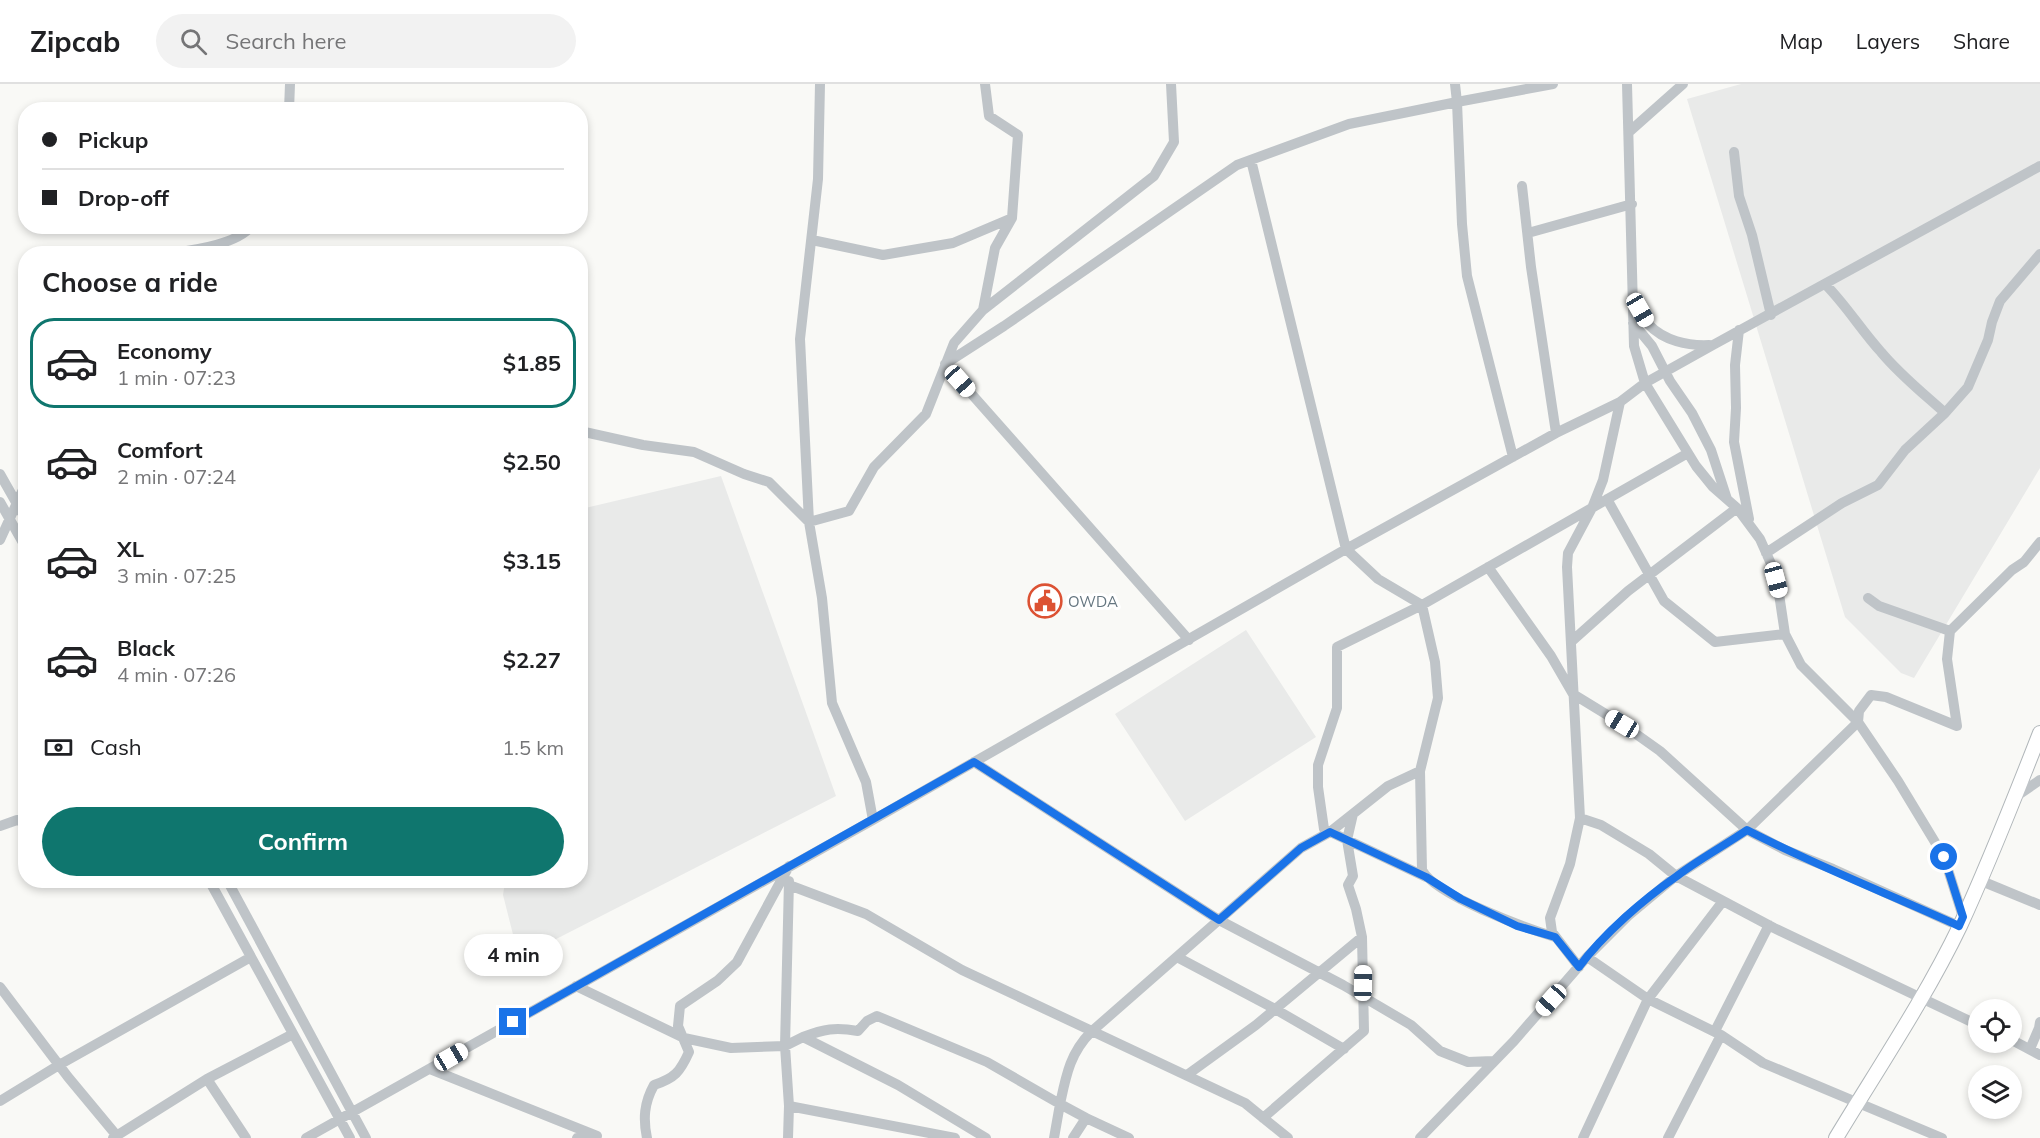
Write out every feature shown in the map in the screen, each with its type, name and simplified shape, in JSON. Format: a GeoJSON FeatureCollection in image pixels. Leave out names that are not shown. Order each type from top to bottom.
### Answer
{"type":"FeatureCollection","features":[{"type":"Feature","properties":{"kind":"main road"},"geometry":{"type":"LineString","coordinates":[[1836,1138],[1920,997],[1961,922],[2040,733]]}},
{"type":"Feature","properties":{"kind":"street"},"geometry":{"type":"LineString","coordinates":[[289,102],[290,84]]}},
{"type":"Feature","properties":{"kind":"street"},"geometry":{"type":"LineString","coordinates":[[820,84],[818,179],[800,339],[809,522],[822,598],[831,703],[866,782],[873,820]]}},
{"type":"Feature","properties":{"kind":"street"},"geometry":{"type":"LineString","coordinates":[[983,310],[995,248],[1012,218],[1018,135],[989,116],[985,84]]}},
{"type":"Feature","properties":{"kind":"street"},"geometry":{"type":"LineString","coordinates":[[809,522],[849,512],[874,467],[926,414],[954,343],[983,310],[1154,176],[1174,142],[1171,84]]}},
{"type":"Feature","properties":{"kind":"street"},"geometry":{"type":"LineString","coordinates":[[1455,84],[1467,276],[1513,457]]}},
{"type":"Feature","properties":{"kind":"street"},"geometry":{"type":"LineString","coordinates":[[945,364],[1004,326],[1237,165],[1349,124],[1553,84]]}},
{"type":"Feature","properties":{"kind":"street"},"geometry":{"type":"LineString","coordinates":[[1627,84],[1634,346],[1645,383],[1688,453],[1713,487],[1749,522],[1772,566],[1785,634],[1801,665],[1858,722],[1940,847],[1961,922]]}},
{"type":"Feature","properties":{"kind":"street"},"geometry":{"type":"LineString","coordinates":[[1629,132],[1683,84]]}},
{"type":"Feature","properties":{"kind":"street"},"geometry":{"type":"LineString","coordinates":[[1734,152],[1740,196],[1752,235],[1770,315]]}},
{"type":"Feature","properties":{"kind":"street"},"geometry":{"type":"LineString","coordinates":[[1251,160],[1346,549],[1378,579],[1422,605]]}},
{"type":"Feature","properties":{"kind":"street"},"geometry":{"type":"LineString","coordinates":[[306,1138],[873,820],[1346,549],[1556,433],[1620,402],[1665,371],[2040,166]]}},
{"type":"Feature","properties":{"kind":"street"},"geometry":{"type":"LineString","coordinates":[[1522,186],[1556,433]]}},
{"type":"Feature","properties":{"kind":"street"},"geometry":{"type":"LineString","coordinates":[[1528,233],[1632,204]]}},
{"type":"Feature","properties":{"kind":"street"},"geometry":{"type":"LineString","coordinates":[[812,240],[883,255],[953,243],[1012,218]]}},
{"type":"Feature","properties":{"kind":"street"},"geometry":{"type":"LineString","coordinates":[[206,246],[227,242],[245,234]]}},
{"type":"Feature","properties":{"kind":"street"},"geometry":{"type":"LineString","coordinates":[[1766,553],[1842,503],[1878,485],[1905,450],[1945,413],[1968,387],[1988,340],[2000,301],[2040,254]]}},
{"type":"Feature","properties":{"kind":"street"},"geometry":{"type":"LineString","coordinates":[[1825,284],[1843,302],[1892,364],[1945,413]]}},
{"type":"Feature","properties":{"kind":"street"},"geometry":{"type":"LineString","coordinates":[[1632,296],[1648,324],[1663,335],[1677,342],[1696,346],[1713,345]]}},
{"type":"Feature","properties":{"kind":"street"},"geometry":{"type":"LineString","coordinates":[[1633,322],[1652,346],[1665,371],[1683,397],[1711,450],[1727,499]]}},
{"type":"Feature","properties":{"kind":"street"},"geometry":{"type":"LineString","coordinates":[[1739,330],[1735,365],[1734,442],[1749,522]]}},
{"type":"Feature","properties":{"kind":"street"},"geometry":{"type":"LineString","coordinates":[[945,364],[1189,640]]}},
{"type":"Feature","properties":{"kind":"street"},"geometry":{"type":"LineString","coordinates":[[1579,967],[1552,932],[1550,918],[1570,864],[1580,818],[1568,553],[1592,508],[1603,480],[1620,402]]}},
{"type":"Feature","properties":{"kind":"street"},"geometry":{"type":"LineString","coordinates":[[588,433],[643,445],[694,452],[744,474],[769,482],[809,522]]}},
{"type":"Feature","properties":{"kind":"street"},"geometry":{"type":"LineString","coordinates":[[1555,937],[1517,926],[1461,899],[1426,877],[1324,829],[1318,787],[1318,765],[1337,708],[1337,647],[1422,605],[1688,453]]}},
{"type":"Feature","properties":{"kind":"street"},"geometry":{"type":"LineString","coordinates":[[0,474],[18,506]]}},
{"type":"Feature","properties":{"kind":"street"},"geometry":{"type":"LineString","coordinates":[[0,540],[18,499]]}},
{"type":"Feature","properties":{"kind":"street"},"geometry":{"type":"LineString","coordinates":[[1607,499],[1664,601],[1715,642],[1785,634]]}},
{"type":"Feature","properties":{"kind":"street"},"geometry":{"type":"LineString","coordinates":[[0,502],[18,534]]}},
{"type":"Feature","properties":{"kind":"street"},"geometry":{"type":"LineString","coordinates":[[1572,641],[1649,574],[1737,508]]}},
{"type":"Feature","properties":{"kind":"street"},"geometry":{"type":"LineString","coordinates":[[1420,1138],[1587,957],[1628,916],[1676,876],[1747,830],[1858,722],[1859,711],[1871,695],[1886,697],[1957,726],[1947,658],[1950,632],[2012,570],[2024,562],[2040,542]]}},
{"type":"Feature","properties":{"kind":"street"},"geometry":{"type":"LineString","coordinates":[[1488,567],[1551,656],[1573,694],[1660,751],[1747,830],[1785,850],[1961,922]]}},
{"type":"Feature","properties":{"kind":"street"},"geometry":{"type":"LineString","coordinates":[[1868,598],[1879,606],[1950,632]]}},
{"type":"Feature","properties":{"kind":"street"},"geometry":{"type":"LineString","coordinates":[[1422,605],[1435,662],[1438,698],[1420,771],[1420,850],[1422,870],[1426,877]]}},
{"type":"Feature","properties":{"kind":"street"},"geometry":{"type":"LineString","coordinates":[[974,762],[1219,920],[1363,996],[1411,1025],[1440,1051],[1468,1062],[1493,1061]]}},
{"type":"Feature","properties":{"kind":"street"},"geometry":{"type":"LineString","coordinates":[[1054,1138],[1065,1079],[1078,1045],[1090,1032],[1301,848],[1330,832],[1388,786],[1420,771]]}},
{"type":"Feature","properties":{"kind":"street"},"geometry":{"type":"LineString","coordinates":[[2015,797],[2040,780]]}},
{"type":"Feature","properties":{"kind":"street"},"geometry":{"type":"LineString","coordinates":[[1263,1118],[1364,1031],[1362,937],[1348,885],[1353,876],[1347,840],[1353,814]]}},
{"type":"Feature","properties":{"kind":"street"},"geometry":{"type":"LineString","coordinates":[[1580,818],[1601,825],[1649,854],[1676,876],[1768,925],[1968,1020]]}},
{"type":"Feature","properties":{"kind":"street"},"geometry":{"type":"LineString","coordinates":[[0,825],[18,820]]}},
{"type":"Feature","properties":{"kind":"street"},"geometry":{"type":"LineString","coordinates":[[788,1138],[789,1106],[785,1046],[789,866]]}},
{"type":"Feature","properties":{"kind":"street"},"geometry":{"type":"LineString","coordinates":[[647,1138],[644,1123],[647,1097],[654,1085],[670,1080],[682,1068],[689,1052],[678,1026],[680,1006],[717,981],[737,962],[789,866]]}},
{"type":"Feature","properties":{"kind":"street"},"geometry":{"type":"LineString","coordinates":[[1979,880],[2040,905]]}},
{"type":"Feature","properties":{"kind":"street"},"geometry":{"type":"LineString","coordinates":[[789,885],[866,914],[962,970],[1245,1103],[1288,1138]]}},
{"type":"Feature","properties":{"kind":"street"},"geometry":{"type":"LineString","coordinates":[[213,888],[350,1138]]}},
{"type":"Feature","properties":{"kind":"street"},"geometry":{"type":"LineString","coordinates":[[231,888],[366,1138]]}},
{"type":"Feature","properties":{"kind":"street"},"geometry":{"type":"LineString","coordinates":[[1583,1138],[1647,999],[1723,901]]}},
{"type":"Feature","properties":{"kind":"street"},"geometry":{"type":"LineString","coordinates":[[1668,1138],[1768,925]]}},
{"type":"Feature","properties":{"kind":"street"},"geometry":{"type":"LineString","coordinates":[[1187,1075],[1275,1009],[1362,937]]}},
{"type":"Feature","properties":{"kind":"street"},"geometry":{"type":"LineString","coordinates":[[0,1101],[59,1065],[251,957]]}},
{"type":"Feature","properties":{"kind":"street"},"geometry":{"type":"LineString","coordinates":[[1177,957],[1344,1049]]}},
{"type":"Feature","properties":{"kind":"street"},"geometry":{"type":"LineString","coordinates":[[1587,957],[1647,999],[1718,1033],[1763,1063],[1942,1138]]}},
{"type":"Feature","properties":{"kind":"street"},"geometry":{"type":"LineString","coordinates":[[576,986],[684,1038],[730,1048],[785,1046],[823,1029],[841,1028],[858,1031],[867,1021],[877,1016],[987,1062],[1086,1118],[1129,1138]]}},
{"type":"Feature","properties":{"kind":"street"},"geometry":{"type":"LineString","coordinates":[[0,987],[116,1137],[207,1078],[293,1034]]}},
{"type":"Feature","properties":{"kind":"street"},"geometry":{"type":"LineString","coordinates":[[2030,1049],[2040,1022]]}},
{"type":"Feature","properties":{"kind":"street"},"geometry":{"type":"LineString","coordinates":[[803,1037],[898,1085],[986,1138]]}},
{"type":"Feature","properties":{"kind":"street"},"geometry":{"type":"LineString","coordinates":[[2022,1045],[2040,1055]]}},
{"type":"Feature","properties":{"kind":"street"},"geometry":{"type":"LineString","coordinates":[[430,1069],[599,1137]]}},
{"type":"Feature","properties":{"kind":"street"},"geometry":{"type":"LineString","coordinates":[[207,1078],[246,1138]]}},
{"type":"Feature","properties":{"kind":"street"},"geometry":{"type":"LineString","coordinates":[[789,1106],[955,1138]]}},
{"type":"Feature","properties":{"kind":"street"},"geometry":{"type":"LineString","coordinates":[[1073,1138],[1086,1118]]}},
{"type":"Feature","properties":{"kind":"street"},"geometry":{"type":"LineString","coordinates":[[578,1138],[599,1137]]}},
{"type":"Feature","properties":{"kind":"shaded area"},"geometry":{"type":"Polygon","coordinates":[[[1741,84],[2040,84],[2040,468],[1914,678],[1901,673],[1845,617],[1687,99],[1741,84]]]}},
{"type":"Feature","properties":{"kind":"shaded area"},"geometry":{"type":"Polygon","coordinates":[[[721,476],[836,796],[519,958],[503,895],[504,888],[588,888],[588,507],[721,476]]]}},
{"type":"Feature","properties":{"kind":"shaded area"},"geometry":{"type":"Polygon","coordinates":[[[1246,630],[1316,737],[1185,821],[1115,714],[1246,630]]]}},
{"type":"Feature","properties":{"kind":"place","name":"OWDA"},"geometry":{"type":"Point","coordinates":[1045,601]}},
{"type":"Feature","properties":{"kind":"route"},"geometry":{"type":"LineString","coordinates":[[513,1022],[974,762],[1219,920],[1301,848],[1330,832],[1426,877],[1461,899],[1517,926],[1555,937],[1579,967],[1628,916],[1676,876],[1747,830],[1785,850],[1833,869],[1959,926],[1963,917],[1944,857]]}}]}
